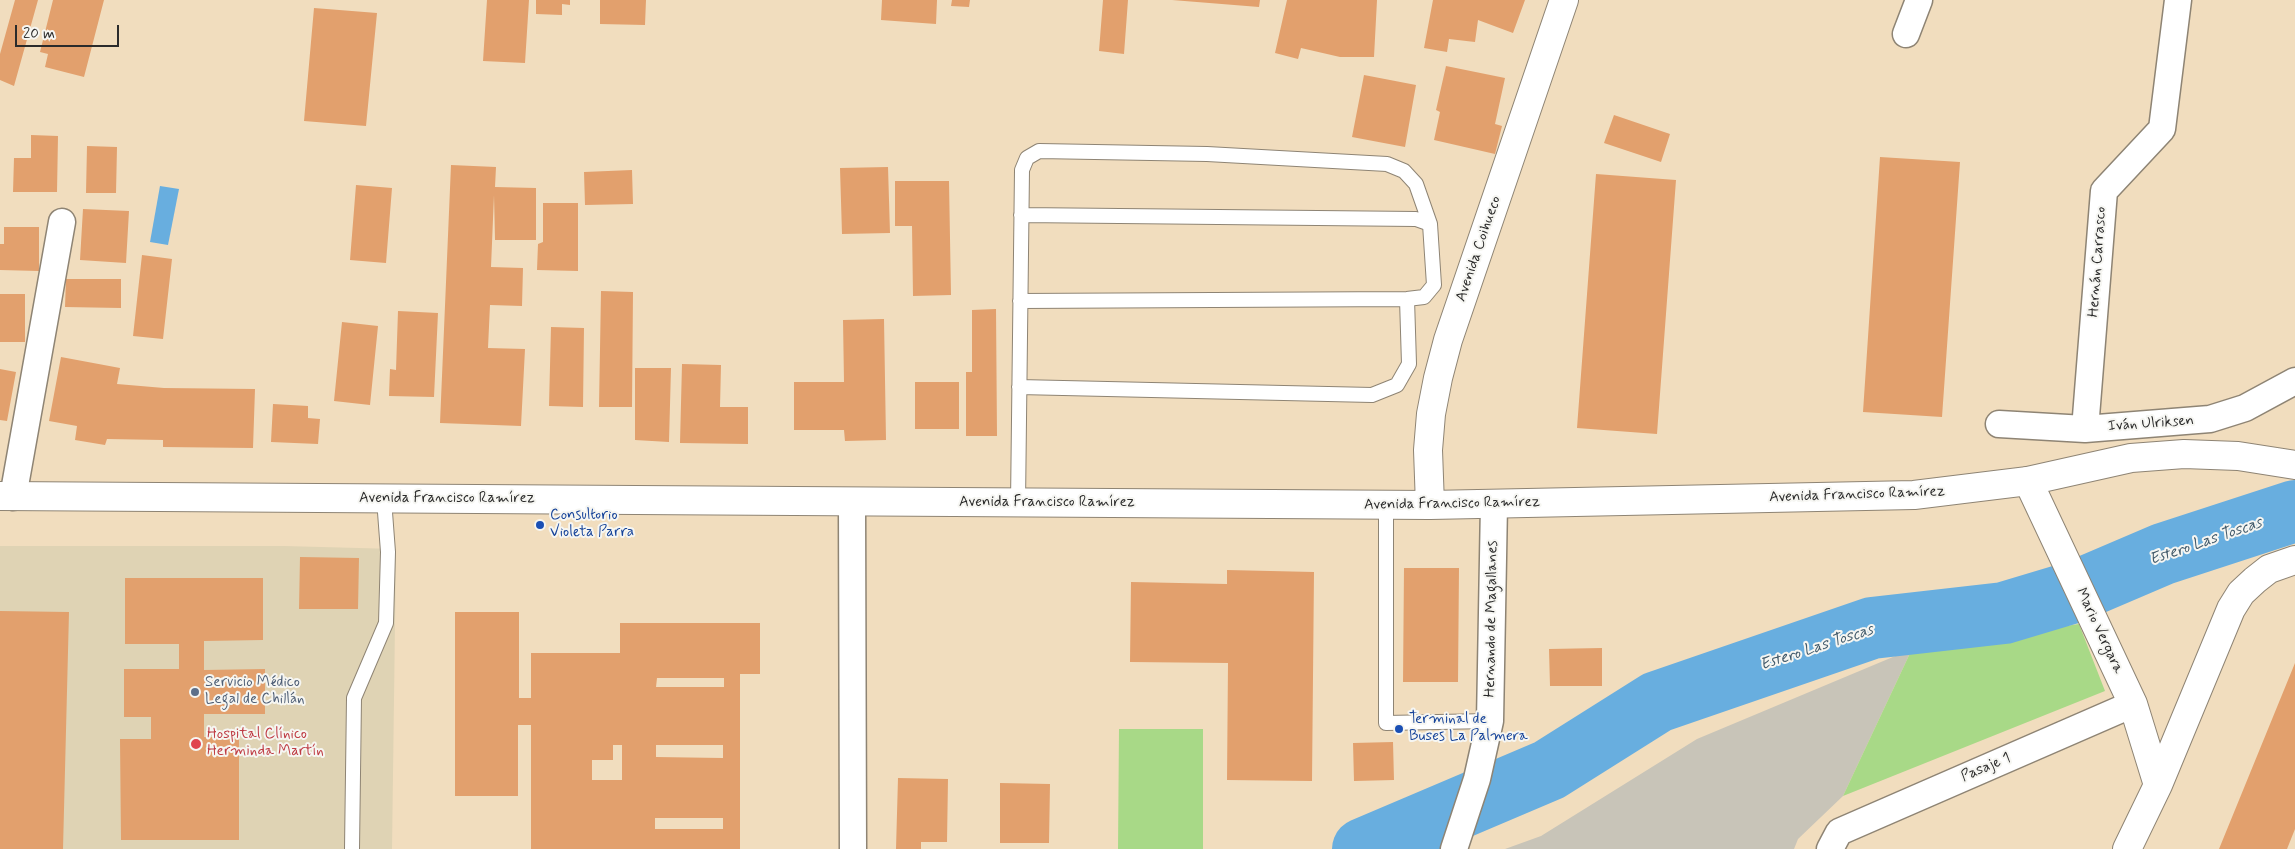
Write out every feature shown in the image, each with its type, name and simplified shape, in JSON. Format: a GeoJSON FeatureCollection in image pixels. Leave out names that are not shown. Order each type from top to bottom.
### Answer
{"type":"FeatureCollection","features":[{"type":"Feature","properties":{"kind":"main road","name":"Avenida Coihueco"},"geometry":{"type":"LineString","coordinates":[[1430,505],[1428,450],[1431,414],[1438,378],[1454,322],[1564,0]]}},
{"type":"Feature","properties":{"kind":"main road","name":"Avenida Francisco Ramírez"},"geometry":{"type":"LineString","coordinates":[[6,496],[1430,505],[1914,495],[2028,481],[2131,458],[2184,454],[2238,456],[2295,465]]}},
{"type":"Feature","properties":{"kind":"main road","name":"Mario Vergara"},"geometry":{"type":"LineString","coordinates":[[2028,481],[2133,704],[2158,785]]}},
{"type":"Feature","properties":{"kind":"main road"},"geometry":{"type":"LineString","coordinates":[[2127,849],[2158,785],[2231,609],[2241,593],[2255,580],[2270,569],[2295,560]]}},
{"type":"Feature","properties":{"kind":"street"},"geometry":{"type":"LineString","coordinates":[[1906,34],[1919,0]]}},
{"type":"Feature","properties":{"kind":"street","name":"Hernán Carrasco"},"geometry":{"type":"LineString","coordinates":[[2085,429],[2104,191],[2162,129],[2178,0]]}},
{"type":"Feature","properties":{"kind":"street"},"geometry":{"type":"LineString","coordinates":[[6,496],[62,222]]}},
{"type":"Feature","properties":{"kind":"street","name":"Iván Ulriksen"},"geometry":{"type":"LineString","coordinates":[[1999,424],[2085,429],[2210,419],[2244,408],[2295,381]]}},
{"type":"Feature","properties":{"kind":"street"},"geometry":{"type":"LineString","coordinates":[[852,502],[853,849]]}},
{"type":"Feature","properties":{"kind":"street","name":"Hernando de Magallanes"},"geometry":{"type":"LineString","coordinates":[[1454,849],[1477,779],[1490,721],[1494,504]]}},
{"type":"Feature","properties":{"kind":"street","name":"Pasaje 1"},"geometry":{"type":"LineString","coordinates":[[1834,840],[2133,704]]}},
{"type":"Feature","properties":{"kind":"lane"},"geometry":{"type":"LineString","coordinates":[[1018,503],[1019,387],[1020,301],[1021,215],[1022,170],[1027,158],[1038,151],[1197,154],[1387,164],[1404,170],[1416,184],[1430,224],[1434,285],[1424,296],[1407,299],[1020,301]]}},
{"type":"Feature","properties":{"kind":"lane"},"geometry":{"type":"LineString","coordinates":[[1021,215],[1416,219],[1430,224]]}},
{"type":"Feature","properties":{"kind":"lane"},"geometry":{"type":"LineString","coordinates":[[1019,387],[1372,394],[1397,385],[1409,364],[1407,299]]}},
{"type":"Feature","properties":{"kind":"lane"},"geometry":{"type":"LineString","coordinates":[[352,849],[354,698],[386,623],[388,552],[384,499]]}},
{"type":"Feature","properties":{"kind":"lane"},"geometry":{"type":"LineString","coordinates":[[1386,505],[1386,723],[1490,721]]}},
{"type":"Feature","properties":{"kind":"shaded area","name":"Hospital Clínico Herminda Martín"},"geometry":{"type":"Polygon","coordinates":[[[0,546],[284,546],[396,549],[392,849],[0,849],[0,546]]]}},
{"type":"Feature","properties":{"kind":"shaded area"},"geometry":{"type":"Polygon","coordinates":[[[1912,649],[1843,796],[1798,839],[1794,849],[1505,849],[1541,836],[1697,739],[1912,649]]]}},
{"type":"Feature","properties":{"kind":"green space"},"geometry":{"type":"Polygon","coordinates":[[[2079,624],[2105,691],[1843,796],[1912,649],[2079,624]]]}},
{"type":"Feature","properties":{"kind":"green space"},"geometry":{"type":"Polygon","coordinates":[[[1119,729],[1203,729],[1203,849],[1118,849],[1119,729]]]}},
{"type":"Feature","properties":{"kind":"water"},"geometry":{"type":"Polygon","coordinates":[[[160,186],[179,189],[168,245],[150,242],[160,186]]]}},
{"type":"Feature","properties":{"kind":"building"},"geometry":{"type":"Polygon","coordinates":[[[15,0],[38,0],[14,86],[0,80],[0,54],[15,0]]]}},
{"type":"Feature","properties":{"kind":"building"},"geometry":{"type":"Polygon","coordinates":[[[53,0],[104,0],[84,77],[45,67],[48,54],[40,52],[53,0]]]}},
{"type":"Feature","properties":{"kind":"building"},"geometry":{"type":"Polygon","coordinates":[[[487,0],[529,0],[525,63],[483,61],[487,0]]]}},
{"type":"Feature","properties":{"kind":"building"},"geometry":{"type":"Polygon","coordinates":[[[536,0],[570,0],[570,5],[562,4],[562,15],[536,14],[536,0]]]}},
{"type":"Feature","properties":{"kind":"building"},"geometry":{"type":"Polygon","coordinates":[[[600,0],[646,0],[645,25],[600,24],[600,0]]]}},
{"type":"Feature","properties":{"kind":"building"},"geometry":{"type":"Polygon","coordinates":[[[882,0],[937,0],[936,24],[881,20],[882,0]]]}},
{"type":"Feature","properties":{"kind":"building"},"geometry":{"type":"Polygon","coordinates":[[[952,0],[970,0],[969,7],[951,6],[952,0]]]}},
{"type":"Feature","properties":{"kind":"building"},"geometry":{"type":"Polygon","coordinates":[[[1103,0],[1128,0],[1124,54],[1099,51],[1103,0]]]}},
{"type":"Feature","properties":{"kind":"building"},"geometry":{"type":"Polygon","coordinates":[[[1172,0],[1260,0],[1259,7],[1172,0]]]}},
{"type":"Feature","properties":{"kind":"building"},"geometry":{"type":"Polygon","coordinates":[[[1287,0],[1377,0],[1374,57],[1340,57],[1301,48],[1298,59],[1275,53],[1287,0]]]}},
{"type":"Feature","properties":{"kind":"building"},"geometry":{"type":"Polygon","coordinates":[[[1433,0],[1525,0],[1513,33],[1478,20],[1475,42],[1449,39],[1447,52],[1424,48],[1433,0]]]}},
{"type":"Feature","properties":{"kind":"building"},"geometry":{"type":"Polygon","coordinates":[[[314,8],[377,13],[366,126],[304,121],[314,8]]]}},
{"type":"Feature","properties":{"kind":"building"},"geometry":{"type":"Polygon","coordinates":[[[1446,66],[1505,78],[1495,124],[1502,126],[1495,154],[1434,140],[1440,112],[1436,110],[1446,66]]]}},
{"type":"Feature","properties":{"kind":"building"},"geometry":{"type":"Polygon","coordinates":[[[1364,75],[1416,85],[1405,147],[1352,137],[1364,75]]]}},
{"type":"Feature","properties":{"kind":"building"},"geometry":{"type":"Polygon","coordinates":[[[1614,115],[1670,134],[1661,162],[1604,143],[1614,115]]]}},
{"type":"Feature","properties":{"kind":"building"},"geometry":{"type":"Polygon","coordinates":[[[31,135],[58,136],[57,192],[13,192],[14,158],[31,158],[31,135]]]}},
{"type":"Feature","properties":{"kind":"building"},"geometry":{"type":"Polygon","coordinates":[[[87,146],[117,147],[116,193],[86,193],[87,146]]]}},
{"type":"Feature","properties":{"kind":"building"},"geometry":{"type":"Polygon","coordinates":[[[1880,157],[1960,162],[1942,417],[1863,412],[1880,157]]]}},
{"type":"Feature","properties":{"kind":"building"},"geometry":{"type":"Polygon","coordinates":[[[451,165],[496,167],[495,187],[536,188],[536,240],[495,240],[494,195],[491,267],[523,268],[522,306],[490,305],[488,348],[525,349],[521,426],[440,423],[451,165]]]}},
{"type":"Feature","properties":{"kind":"building"},"geometry":{"type":"Polygon","coordinates":[[[888,167],[890,233],[842,234],[840,168],[888,167]]]}},
{"type":"Feature","properties":{"kind":"building"},"geometry":{"type":"Polygon","coordinates":[[[632,170],[633,204],[585,205],[584,172],[632,170]]]}},
{"type":"Feature","properties":{"kind":"building"},"geometry":{"type":"Polygon","coordinates":[[[1596,174],[1676,180],[1657,434],[1577,428],[1596,174]]]}},
{"type":"Feature","properties":{"kind":"building"},"geometry":{"type":"Polygon","coordinates":[[[895,181],[949,181],[951,295],[913,296],[912,226],[895,226],[895,181]]]}},
{"type":"Feature","properties":{"kind":"building"},"geometry":{"type":"Polygon","coordinates":[[[356,185],[392,188],[386,263],[350,260],[356,185]]]}},
{"type":"Feature","properties":{"kind":"building"},"geometry":{"type":"Polygon","coordinates":[[[543,203],[578,203],[578,271],[537,270],[538,244],[543,242],[543,203]]]}},
{"type":"Feature","properties":{"kind":"building"},"geometry":{"type":"Polygon","coordinates":[[[83,209],[129,211],[126,263],[80,260],[83,209]]]}},
{"type":"Feature","properties":{"kind":"building"},"geometry":{"type":"Polygon","coordinates":[[[4,227],[39,227],[39,271],[0,270],[0,244],[4,244],[4,227]]]}},
{"type":"Feature","properties":{"kind":"building"},"geometry":{"type":"Polygon","coordinates":[[[142,255],[172,259],[163,339],[133,336],[142,255]]]}},
{"type":"Feature","properties":{"kind":"building"},"geometry":{"type":"Polygon","coordinates":[[[66,279],[121,279],[121,308],[65,307],[66,279]]]}},
{"type":"Feature","properties":{"kind":"building"},"geometry":{"type":"Polygon","coordinates":[[[601,291],[633,292],[632,407],[599,407],[601,291]]]}},
{"type":"Feature","properties":{"kind":"building"},"geometry":{"type":"Polygon","coordinates":[[[0,294],[25,294],[25,342],[0,342],[0,294]]]}},
{"type":"Feature","properties":{"kind":"building"},"geometry":{"type":"Polygon","coordinates":[[[996,309],[997,436],[966,436],[966,372],[972,372],[972,310],[996,309]]]}},
{"type":"Feature","properties":{"kind":"building"},"geometry":{"type":"Polygon","coordinates":[[[398,311],[438,313],[434,397],[389,396],[390,369],[396,370],[398,311]]]}},
{"type":"Feature","properties":{"kind":"building"},"geometry":{"type":"Polygon","coordinates":[[[884,319],[886,440],[845,441],[844,430],[794,430],[794,382],[844,382],[843,320],[884,319]]]}},
{"type":"Feature","properties":{"kind":"building"},"geometry":{"type":"Polygon","coordinates":[[[342,322],[378,326],[370,405],[334,401],[342,322]]]}},
{"type":"Feature","properties":{"kind":"building"},"geometry":{"type":"Polygon","coordinates":[[[551,327],[584,328],[583,407],[549,406],[551,327]]]}},
{"type":"Feature","properties":{"kind":"building"},"geometry":{"type":"Polygon","coordinates":[[[61,357],[120,368],[117,384],[164,388],[255,389],[253,448],[163,447],[163,440],[107,439],[105,445],[75,440],[77,426],[49,421],[61,357]]]}},
{"type":"Feature","properties":{"kind":"building"},"geometry":{"type":"Polygon","coordinates":[[[682,364],[721,365],[720,407],[748,407],[748,444],[680,443],[682,364]]]}},
{"type":"Feature","properties":{"kind":"building"},"geometry":{"type":"Polygon","coordinates":[[[635,368],[671,368],[669,442],[635,440],[635,368]]]}},
{"type":"Feature","properties":{"kind":"building"},"geometry":{"type":"Polygon","coordinates":[[[0,369],[16,372],[7,421],[0,420],[0,369]]]}},
{"type":"Feature","properties":{"kind":"building"},"geometry":{"type":"Polygon","coordinates":[[[915,382],[959,382],[959,429],[915,429],[915,382]]]}},
{"type":"Feature","properties":{"kind":"building"},"geometry":{"type":"Polygon","coordinates":[[[273,404],[308,406],[308,418],[320,419],[318,444],[271,442],[273,404]]]}},
{"type":"Feature","properties":{"kind":"building"},"geometry":{"type":"Polygon","coordinates":[[[300,557],[359,558],[358,609],[299,609],[300,557]]]}},
{"type":"Feature","properties":{"kind":"building"},"geometry":{"type":"Polygon","coordinates":[[[1404,568],[1459,568],[1458,682],[1403,682],[1404,568]]]}},
{"type":"Feature","properties":{"kind":"building"},"geometry":{"type":"Polygon","coordinates":[[[1227,570],[1314,572],[1312,781],[1227,780],[1228,663],[1130,662],[1131,582],[1227,584],[1227,570]]]}},
{"type":"Feature","properties":{"kind":"building","name":"Servicio Médico Legal de Chillán"},"geometry":{"type":"Polygon","coordinates":[[[125,578],[263,578],[263,640],[204,641],[204,670],[265,669],[265,714],[204,714],[204,737],[239,737],[239,840],[121,840],[120,739],[151,739],[151,717],[124,717],[124,669],[179,669],[179,644],[125,644],[125,578]]]}},
{"type":"Feature","properties":{"kind":"building"},"geometry":{"type":"Polygon","coordinates":[[[0,611],[69,612],[63,849],[0,849],[0,611]]]}},
{"type":"Feature","properties":{"kind":"building"},"geometry":{"type":"Polygon","coordinates":[[[455,612],[519,612],[519,698],[531,698],[531,653],[620,653],[620,623],[760,623],[760,674],[740,674],[740,849],[531,849],[531,725],[518,725],[518,796],[455,796],[455,612]],[[657,678],[656,687],[724,687],[724,678],[657,678]],[[613,745],[613,760],[592,760],[592,780],[622,780],[622,745],[613,745]],[[656,745],[656,757],[723,758],[723,745],[656,745]],[[655,818],[655,829],[723,829],[723,818],[655,818]]]}},
{"type":"Feature","properties":{"kind":"building"},"geometry":{"type":"Polygon","coordinates":[[[1602,648],[1602,686],[1550,686],[1549,649],[1602,648]]]}},
{"type":"Feature","properties":{"kind":"building"},"geometry":{"type":"Polygon","coordinates":[[[2295,663],[2295,829],[2287,849],[2219,849],[2295,663]]]}},
{"type":"Feature","properties":{"kind":"building"},"geometry":{"type":"Polygon","coordinates":[[[1393,742],[1394,780],[1354,781],[1353,743],[1393,742]]]}},
{"type":"Feature","properties":{"kind":"building"},"geometry":{"type":"Polygon","coordinates":[[[898,778],[948,779],[947,842],[921,842],[921,849],[896,849],[898,778]]]}},
{"type":"Feature","properties":{"kind":"building"},"geometry":{"type":"Polygon","coordinates":[[[1000,783],[1050,784],[1049,843],[1000,843],[1000,783]]]}},
{"type":"Feature","properties":{"kind":"waterway","name":"Estero Las Toscas"},"geometry":{"type":"LineString","coordinates":[[1363,849],[1549,770],[1657,702],[1872,628],[2004,613],[2074,592],[2163,554],[2295,511]]}},
{"type":"Feature","properties":{"kind":"place","name":"Consultorio Violeta Parra"},"geometry":{"type":"Point","coordinates":[540,525]}},
{"type":"Feature","properties":{"kind":"place","name":"Servicio Médico Legal de Chillán"},"geometry":{"type":"Point","coordinates":[195,692]}},
{"type":"Feature","properties":{"kind":"place","name":"Terminal de Buses La Palmera"},"geometry":{"type":"Point","coordinates":[1399,729]}},
{"type":"Feature","properties":{"kind":"place","name":"Hospital Clínico Herminda Martín"},"geometry":{"type":"Point","coordinates":[196,744]}}]}
